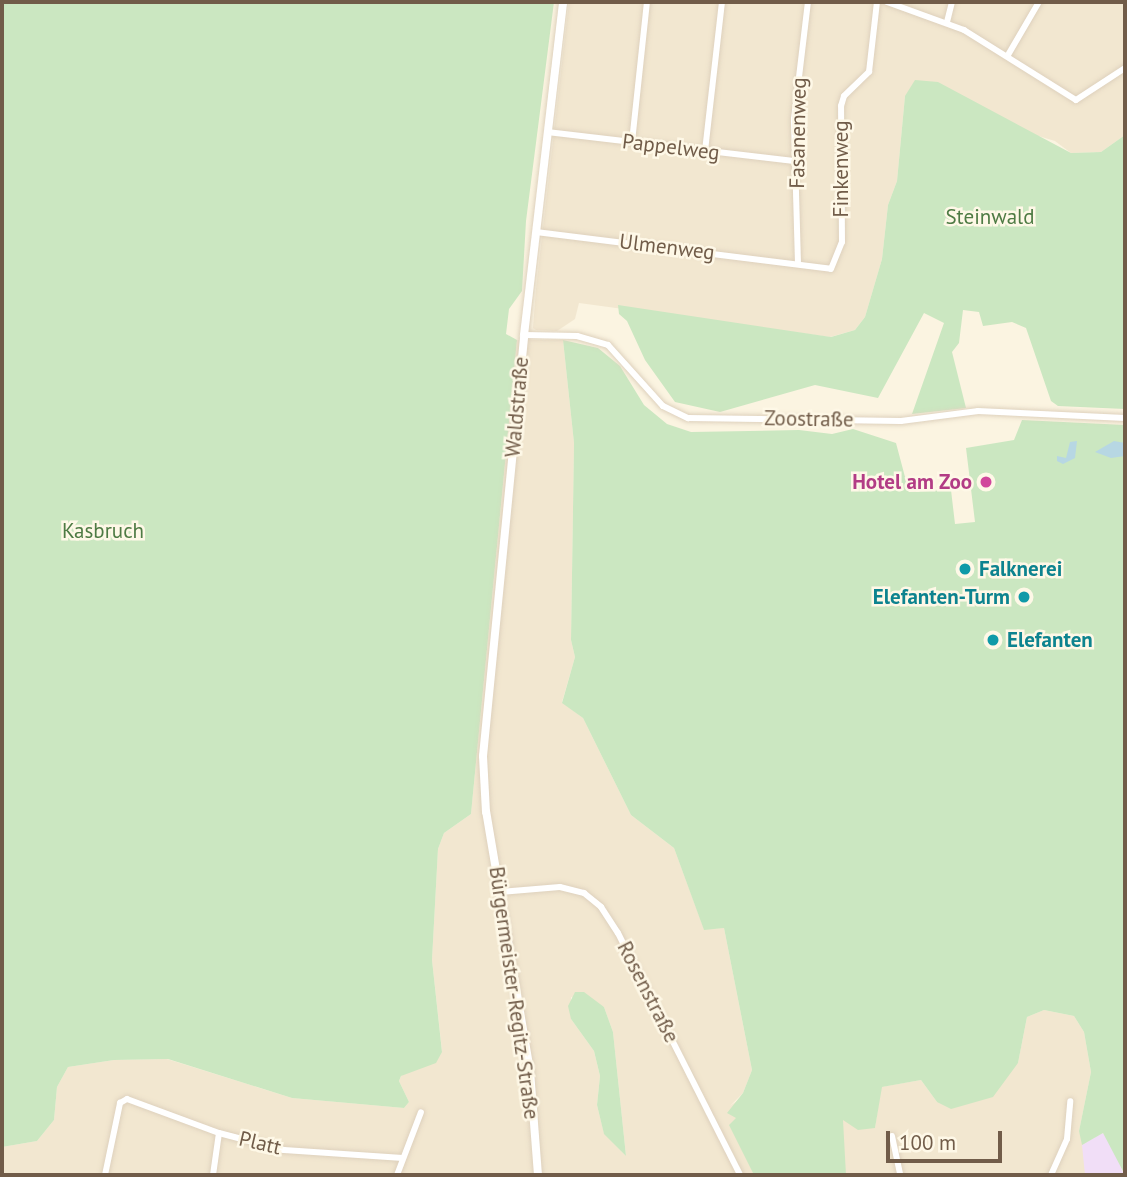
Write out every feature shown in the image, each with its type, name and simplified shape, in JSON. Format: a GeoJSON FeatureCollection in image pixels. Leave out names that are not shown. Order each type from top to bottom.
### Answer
{"type":"FeatureCollection","features":[{"type":"Feature","properties":{"kind":"street","name":"Waldstraße"},"geometry":{"type":"LineString","coordinates":[[486,812],[483,755],[524,335],[563,2]]}},
{"type":"Feature","properties":{"kind":"street"},"geometry":{"type":"LineString","coordinates":[[632,142],[648,2]]}},
{"type":"Feature","properties":{"kind":"street"},"geometry":{"type":"LineString","coordinates":[[705,151],[722,2]]}},
{"type":"Feature","properties":{"kind":"street","name":"Fasanenweg"},"geometry":{"type":"LineString","coordinates":[[798,264],[796,92],[808,2]]}},
{"type":"Feature","properties":{"kind":"street","name":"Finkenweg"},"geometry":{"type":"LineString","coordinates":[[798,264],[831,269],[840,258],[841,106],[844,96],[869,72],[877,2]]}},
{"type":"Feature","properties":{"kind":"street"},"geometry":{"type":"LineString","coordinates":[[887,2],[947,22],[1008,55],[1077,100],[1125,68]]}},
{"type":"Feature","properties":{"kind":"street"},"geometry":{"type":"LineString","coordinates":[[947,22],[952,2]]}},
{"type":"Feature","properties":{"kind":"street"},"geometry":{"type":"LineString","coordinates":[[1008,55],[1039,2]]}},
{"type":"Feature","properties":{"kind":"street","name":"Pappelweg"},"geometry":{"type":"LineString","coordinates":[[548,132],[795,161]]}},
{"type":"Feature","properties":{"kind":"street","name":"Ulmenweg"},"geometry":{"type":"LineString","coordinates":[[536,232],[798,264]]}},
{"type":"Feature","properties":{"kind":"street","name":"Zoostraße"},"geometry":{"type":"LineString","coordinates":[[524,335],[577,336],[608,345],[663,406],[688,418],[901,421],[978,411],[1125,418]]}},
{"type":"Feature","properties":{"kind":"street","name":"Bürgermeister-Regitz-Straße"},"geometry":{"type":"LineString","coordinates":[[486,812],[530,1071],[538,1175]]}},
{"type":"Feature","properties":{"kind":"street","name":"Rosenstraße"},"geometry":{"type":"LineString","coordinates":[[500,892],[560,887],[584,893],[601,907],[618,933],[740,1175]]}},
{"type":"Feature","properties":{"kind":"street","name":"Platt"},"geometry":{"type":"LineString","coordinates":[[103,1175],[123,1099],[219,1133],[309,1153],[403,1158]]}},
{"type":"Feature","properties":{"kind":"street"},"geometry":{"type":"LineString","coordinates":[[1051,1175],[1067,1139],[1070,1101]]}},
{"type":"Feature","properties":{"kind":"street"},"geometry":{"type":"LineString","coordinates":[[397,1175],[421,1112]]}},
{"type":"Feature","properties":{"kind":"street"},"geometry":{"type":"LineString","coordinates":[[213,1175],[219,1133]]}},
{"type":"Feature","properties":{"kind":"street"},"geometry":{"type":"LineString","coordinates":[[892,1136],[900,1175]]}},
{"type":"Feature","properties":{"kind":"shaded area"},"geometry":{"type":"Polygon","coordinates":[[[569,2],[1125,2],[1125,135],[1101,152],[1071,153],[1055,141],[905,96],[897,181],[888,205],[882,259],[865,317],[855,330],[830,337],[579,303],[575,319],[557,331],[536,330],[533,328],[536,289],[569,2]]]}},
{"type":"Feature","properties":{"kind":"shaded area"},"geometry":{"type":"Polygon","coordinates":[[[517,340],[563,340],[574,443],[571,640],[575,657],[562,702],[583,718],[631,815],[674,848],[704,929],[724,928],[752,1070],[743,1093],[730,1106],[783,1068],[875,1128],[881,1087],[921,1080],[937,1102],[1018,1063],[1027,1017],[1044,1010],[1074,1016],[1084,1032],[1091,1072],[1079,1131],[1085,1141],[1124,1175],[2,1175],[2,1147],[37,1141],[54,1120],[57,1087],[68,1067],[114,1060],[167,1059],[292,1098],[404,1108],[409,1102],[399,1081],[401,1076],[442,1051],[432,960],[438,849],[444,833],[471,814],[517,340]],[[571,997],[571,1019],[594,1051],[600,1076],[597,1105],[604,1133],[626,1156],[613,1032],[604,1007],[571,997]]]}},
{"type":"Feature","properties":{"kind":"shaded area"},"geometry":{"type":"Polygon","coordinates":[[[1102,1133],[1109,1138],[1124,1175],[1085,1175],[1082,1145],[1102,1133]]]}},
{"type":"Feature","properties":{"kind":"green space","name":"Kasbruch"},"geometry":{"type":"Polygon","coordinates":[[[2,2],[554,2],[526,221],[522,291],[509,309],[506,334],[517,340],[471,814],[444,833],[438,849],[432,960],[442,1052],[436,1063],[401,1076],[399,1081],[409,1102],[404,1108],[292,1098],[168,1059],[114,1060],[68,1067],[57,1087],[54,1120],[37,1141],[2,1147],[2,2]]]}},
{"type":"Feature","properties":{"kind":"green space","name":"Steinwald"},"geometry":{"type":"Polygon","coordinates":[[[915,80],[938,82],[1071,153],[1101,152],[1125,135],[1125,409],[1058,406],[1051,401],[1026,328],[1012,322],[983,326],[979,312],[963,310],[959,343],[952,352],[966,408],[912,414],[944,323],[924,313],[878,398],[815,385],[720,412],[675,402],[645,360],[627,321],[619,314],[618,305],[831,337],[855,330],[865,317],[882,259],[888,205],[897,181],[905,96],[915,80]]]}},
{"type":"Feature","properties":{"kind":"green space"},"geometry":{"type":"Polygon","coordinates":[[[563,340],[598,348],[620,366],[644,405],[667,424],[691,432],[799,430],[832,434],[853,429],[896,443],[909,492],[951,490],[955,524],[975,522],[966,448],[1014,440],[1022,420],[1125,425],[1125,1175],[1103,1133],[1082,1145],[1079,1131],[1091,1072],[1084,1032],[1074,1016],[1044,1010],[1027,1017],[1018,1063],[993,1097],[951,1109],[937,1102],[921,1080],[882,1087],[875,1128],[858,1130],[843,1120],[846,1175],[754,1175],[729,1125],[736,1118],[727,1113],[743,1093],[752,1070],[724,928],[704,930],[674,848],[631,815],[583,718],[562,703],[575,657],[571,640],[574,443],[563,340]]]}},
{"type":"Feature","properties":{"kind":"green space"},"geometry":{"type":"Polygon","coordinates":[[[575,992],[584,992],[604,1007],[613,1032],[626,1156],[604,1134],[597,1105],[600,1076],[594,1051],[571,1019],[568,1006],[575,992]]]}},
{"type":"Feature","properties":{"kind":"water"},"geometry":{"type":"Polygon","coordinates":[[[1077,441],[1075,458],[1063,464],[1057,461],[1057,456],[1066,458],[1070,442],[1077,441]]]}},
{"type":"Feature","properties":{"kind":"water"},"geometry":{"type":"Polygon","coordinates":[[[1114,441],[1125,443],[1125,456],[1111,458],[1095,452],[1114,441]]]}},
{"type":"Feature","properties":{"kind":"place","name":"Hotel am Zoo"},"geometry":{"type":"Point","coordinates":[986,482]}},
{"type":"Feature","properties":{"kind":"place","name":"Falknerei"},"geometry":{"type":"Point","coordinates":[965,569]}},
{"type":"Feature","properties":{"kind":"place","name":"Elefanten-Turm"},"geometry":{"type":"Point","coordinates":[1024,597]}},
{"type":"Feature","properties":{"kind":"place","name":"Elefanten"},"geometry":{"type":"Point","coordinates":[993,640]}}]}
